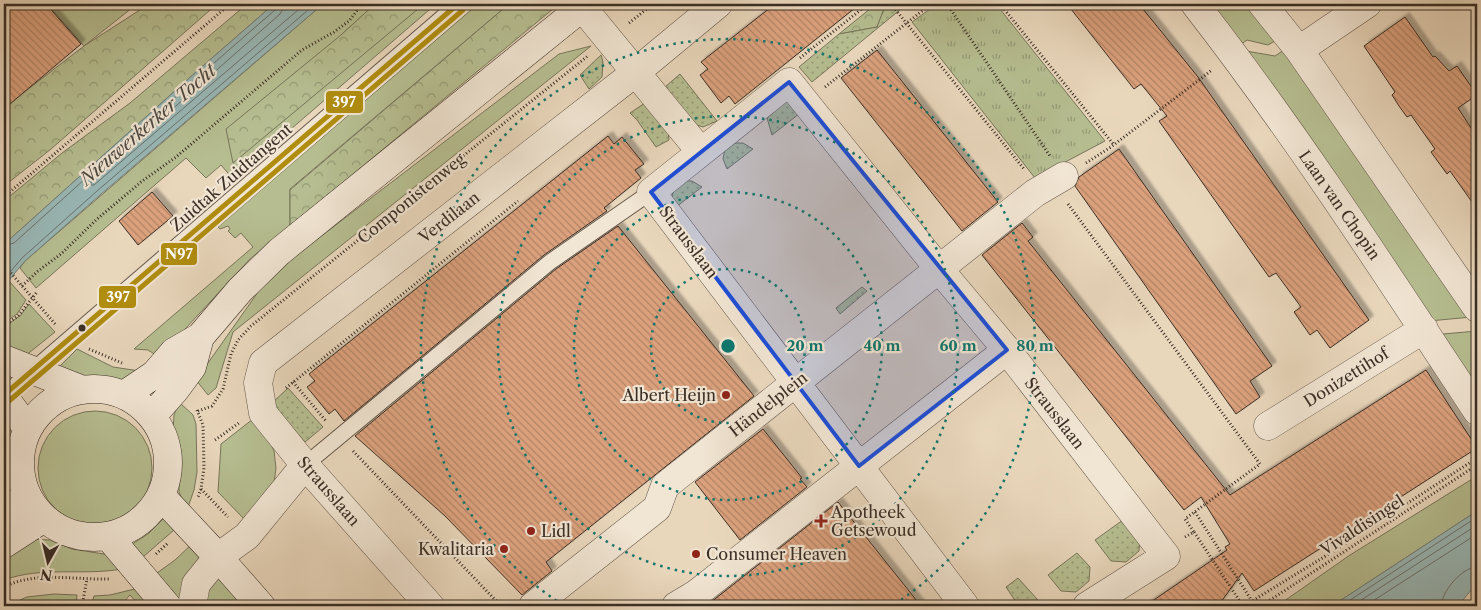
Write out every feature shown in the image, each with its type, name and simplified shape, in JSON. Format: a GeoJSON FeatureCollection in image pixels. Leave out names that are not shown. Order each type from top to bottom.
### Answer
{"type":"FeatureCollection","features":[{"type":"Feature","properties":{"kind":"street","name":"Verdilaan"},"geometry":{"type":"LineString","coordinates":[[262,363],[636,72],[718,4]]}},
{"type":"Feature","properties":{"kind":"street","name":"Laan van Chopin"},"geometry":{"type":"LineString","coordinates":[[1195,4],[1233,53],[1325,183],[1477,411]]}},
{"type":"Feature","properties":{"kind":"street"},"geometry":{"type":"LineString","coordinates":[[1262,4],[1299,50],[1477,308]]}},
{"type":"Feature","properties":{"kind":"street"},"geometry":{"type":"LineString","coordinates":[[1299,50],[1367,4]]}},
{"type":"Feature","properties":{"kind":"street"},"geometry":{"type":"LineString","coordinates":[[124,395],[154,374],[174,352],[200,336],[240,290],[279,252],[584,5],[609,39],[701,152]]}},
{"type":"Feature","properties":{"kind":"street","name":"Strausslaan"},"geometry":{"type":"LineString","coordinates":[[965,606],[651,192],[701,152],[798,92],[939,269],[1007,350],[1166,556]]}},
{"type":"Feature","properties":{"kind":"street","name":"Händelplein"},"geometry":{"type":"LineString","coordinates":[[533,606],[657,508],[665,486],[1040,190],[1064,176]]}},
{"type":"Feature","properties":{"kind":"street","name":"Donizettihof"},"geometry":{"type":"LineString","coordinates":[[1268,426],[1424,329]]}},
{"type":"Feature","properties":{"kind":"street"},"geometry":{"type":"LineString","coordinates":[[152,416],[192,367],[200,336]]}},
{"type":"Feature","properties":{"kind":"street"},"geometry":{"type":"LineString","coordinates":[[676,606],[696,594],[1007,350]]}},
{"type":"Feature","properties":{"kind":"street"},"geometry":{"type":"LineString","coordinates":[[4,359],[83,390]]}},
{"type":"Feature","properties":{"kind":"street","name":"Strausslaan"},"geometry":{"type":"LineString","coordinates":[[262,363],[258,383],[262,413],[305,465],[430,606]]}},
{"type":"Feature","properties":{"kind":"street"},"geometry":{"type":"LineString","coordinates":[[97,389],[124,395],[152,416],[165,440],[168,454],[166,482],[161,496],[148,515],[130,529],[108,536],[74,535],[58,528],[44,518],[27,496],[20,474],[20,462],[21,451],[28,429],[35,417],[56,399],[70,393],[97,389]]}},
{"type":"Feature","properties":{"kind":"street"},"geometry":{"type":"LineString","coordinates":[[4,396],[28,429]]}},
{"type":"Feature","properties":{"kind":"street"},"geometry":{"type":"LineString","coordinates":[[192,606],[196,584],[218,557],[247,536],[305,465]]}},
{"type":"Feature","properties":{"kind":"street"},"geometry":{"type":"LineString","coordinates":[[4,512],[27,496]]}},
{"type":"Feature","properties":{"kind":"street"},"geometry":{"type":"LineString","coordinates":[[161,496],[261,606]]}},
{"type":"Feature","properties":{"kind":"street"},"geometry":{"type":"LineString","coordinates":[[4,544],[44,518]]}},
{"type":"Feature","properties":{"kind":"street"},"geometry":{"type":"LineString","coordinates":[[108,536],[167,606]]}},
{"type":"Feature","properties":{"kind":"street"},"geometry":{"type":"LineString","coordinates":[[1087,606],[1166,556]]}},
{"type":"Feature","properties":{"kind":"lane","name":"Zuidtak Zuidtangent"},"geometry":{"type":"LineString","coordinates":[[4,396],[458,4]]}},
{"type":"Feature","properties":{"kind":"lane"},"geometry":{"type":"LineString","coordinates":[[305,465],[550,262],[651,192]]}},
{"type":"Feature","properties":{"kind":"path"},"geometry":{"type":"LineString","coordinates":[[4,197],[230,4]]}},
{"type":"Feature","properties":{"kind":"path"},"geometry":{"type":"LineString","coordinates":[[4,265],[22,286],[61,254],[96,220],[141,182],[194,142],[287,62],[302,50],[349,21],[362,4]]}},
{"type":"Feature","properties":{"kind":"path","name":"Componistenweg"},"geometry":{"type":"LineString","coordinates":[[198,411],[212,406],[223,389],[231,354],[238,340],[251,326],[653,4]]}},
{"type":"Feature","properties":{"kind":"path"},"geometry":{"type":"LineString","coordinates":[[868,4],[793,64],[798,92],[906,23],[931,4]]}},
{"type":"Feature","properties":{"kind":"path"},"geometry":{"type":"LineString","coordinates":[[891,4],[1040,190],[1064,200],[1260,464],[1185,519],[1243,606],[1337,549],[1477,458]]}},
{"type":"Feature","properties":{"kind":"path"},"geometry":{"type":"LineString","coordinates":[[947,4],[1064,176],[1114,145],[1218,65]]}},
{"type":"Feature","properties":{"kind":"path"},"geometry":{"type":"LineString","coordinates":[[1000,4],[1114,145]]}},
{"type":"Feature","properties":{"kind":"path"},"geometry":{"type":"LineString","coordinates":[[1473,4],[1477,10]]}},
{"type":"Feature","properties":{"kind":"path"},"geometry":{"type":"LineString","coordinates":[[215,440],[262,408],[526,195]]}},
{"type":"Feature","properties":{"kind":"path"},"geometry":{"type":"LineString","coordinates":[[4,326],[18,316],[38,292]]}},
{"type":"Feature","properties":{"kind":"path"},"geometry":{"type":"LineString","coordinates":[[293,382],[327,422]]}},
{"type":"Feature","properties":{"kind":"path"},"geometry":{"type":"LineString","coordinates":[[352,450],[501,606]]}},
{"type":"Feature","properties":{"kind":"path","name":"Vivaldisingel"},"geometry":{"type":"LineString","coordinates":[[1261,606],[1477,465]]}},
{"type":"Feature","properties":{"kind":"path"},"geometry":{"type":"LineString","coordinates":[[1195,512],[1252,601]]}},
{"type":"Feature","properties":{"kind":"path"},"geometry":{"type":"LineString","coordinates":[[1166,556],[1171,545],[1194,532]]}},
{"type":"Feature","properties":{"kind":"path"},"geometry":{"type":"LineString","coordinates":[[82,606],[86,579]]}},
{"type":"Feature","properties":{"kind":"highlighted area"},"geometry":{"type":"Polygon","coordinates":[[[789,82],[1007,350],[859,466],[651,192],[789,82]]]}},
{"type":"Feature","properties":{"kind":"green space"},"geometry":{"type":"Polygon","coordinates":[[[47,4],[137,4],[84,46],[47,4]]]}},
{"type":"Feature","properties":{"kind":"green space"},"geometry":{"type":"Polygon","coordinates":[[[149,4],[217,4],[51,149],[4,186],[4,128],[10,103],[84,46],[149,4]]]}},
{"type":"Feature","properties":{"kind":"green space"},"geometry":{"type":"Polygon","coordinates":[[[247,4],[274,4],[10,239],[4,242],[4,201],[62,153],[130,103],[247,4]]]}},
{"type":"Feature","properties":{"kind":"green space"},"geometry":{"type":"Polygon","coordinates":[[[323,4],[375,4],[341,35],[233,162],[423,4],[436,4],[233,179],[221,165],[206,178],[186,158],[36,288],[20,268],[25,261],[323,4]]]}},
{"type":"Feature","properties":{"kind":"green space"},"geometry":{"type":"Polygon","coordinates":[[[375,4],[424,4],[233,163],[226,129],[341,35],[375,4]]]}},
{"type":"Feature","properties":{"kind":"green space"},"geometry":{"type":"Polygon","coordinates":[[[478,4],[509,4],[290,189],[290,226],[250,259],[159,357],[148,350],[134,349],[253,247],[241,233],[235,238],[228,231],[230,229],[228,226],[220,229],[218,227],[478,4]]]}},
{"type":"Feature","properties":{"kind":"green space"},"geometry":{"type":"Polygon","coordinates":[[[509,4],[559,4],[290,226],[290,190],[509,4]]]}},
{"type":"Feature","properties":{"kind":"green space"},"geometry":{"type":"Polygon","coordinates":[[[876,4],[886,4],[877,27],[839,34],[876,4]]]}},
{"type":"Feature","properties":{"kind":"green space"},"geometry":{"type":"Polygon","coordinates":[[[886,4],[907,4],[812,82],[799,67],[839,34],[877,27],[886,4]]]}},
{"type":"Feature","properties":{"kind":"green space"},"geometry":{"type":"Polygon","coordinates":[[[937,4],[996,4],[1105,141],[1035,178],[912,22],[937,4]]]}},
{"type":"Feature","properties":{"kind":"green space"},"geometry":{"type":"Polygon","coordinates":[[[1202,4],[1252,4],[1280,38],[1268,45],[1247,40],[1236,48],[1202,4]]]}},
{"type":"Feature","properties":{"kind":"green space"},"geometry":{"type":"Polygon","coordinates":[[[591,46],[233,332],[216,388],[208,395],[196,380],[263,285],[294,257],[559,54],[591,46]]]}},
{"type":"Feature","properties":{"kind":"green space"},"geometry":{"type":"Polygon","coordinates":[[[1284,50],[1472,317],[1429,321],[1246,51],[1275,56],[1284,50]]]}},
{"type":"Feature","properties":{"kind":"green space"},"geometry":{"type":"Polygon","coordinates":[[[601,55],[603,62],[602,77],[589,89],[580,75],[601,55]]]}},
{"type":"Feature","properties":{"kind":"green space"},"geometry":{"type":"Polygon","coordinates":[[[680,74],[717,121],[703,127],[694,124],[665,87],[680,74]]]}},
{"type":"Feature","properties":{"kind":"green space"},"geometry":{"type":"Polygon","coordinates":[[[787,100],[804,110],[772,135],[767,118],[787,100]]]}},
{"type":"Feature","properties":{"kind":"green space"},"geometry":{"type":"Polygon","coordinates":[[[645,103],[668,130],[669,140],[656,147],[630,113],[645,103]]]}},
{"type":"Feature","properties":{"kind":"green space"},"geometry":{"type":"Polygon","coordinates":[[[733,143],[743,143],[753,149],[727,169],[723,159],[725,149],[733,143]]]}},
{"type":"Feature","properties":{"kind":"green space"},"geometry":{"type":"Polygon","coordinates":[[[682,181],[692,181],[702,187],[676,207],[672,197],[674,187],[682,181]]]}},
{"type":"Feature","properties":{"kind":"green space"},"geometry":{"type":"Polygon","coordinates":[[[9,281],[26,300],[17,314],[4,323],[4,286],[9,281]]]}},
{"type":"Feature","properties":{"kind":"green space"},"geometry":{"type":"Polygon","coordinates":[[[862,287],[867,291],[840,314],[836,308],[862,287]]]}},
{"type":"Feature","properties":{"kind":"green space"},"geometry":{"type":"Polygon","coordinates":[[[29,304],[55,332],[25,356],[4,347],[4,327],[21,315],[29,304]]]}},
{"type":"Feature","properties":{"kind":"green space"},"geometry":{"type":"Polygon","coordinates":[[[1477,331],[1477,394],[1441,335],[1477,331]]]}},
{"type":"Feature","properties":{"kind":"green space"},"geometry":{"type":"Polygon","coordinates":[[[77,349],[113,367],[140,371],[120,383],[115,383],[99,380],[59,367],[77,349]]]}},
{"type":"Feature","properties":{"kind":"green space"},"geometry":{"type":"Polygon","coordinates":[[[288,388],[323,427],[305,442],[271,404],[288,388]]]}},
{"type":"Feature","properties":{"kind":"green space"},"geometry":{"type":"Polygon","coordinates":[[[179,402],[193,415],[196,424],[197,472],[194,490],[187,510],[179,492],[179,459],[173,432],[174,415],[179,402]]]}},
{"type":"Feature","properties":{"kind":"green space"},"geometry":{"type":"Polygon","coordinates":[[[95,411],[117,415],[135,428],[148,446],[152,468],[148,490],[135,508],[117,521],[95,525],[73,521],[55,508],[42,490],[38,468],[42,446],[55,428],[73,415],[95,411]]]}},
{"type":"Feature","properties":{"kind":"green space"},"geometry":{"type":"Polygon","coordinates":[[[4,412],[12,430],[12,443],[11,460],[4,489],[4,412]]]}},
{"type":"Feature","properties":{"kind":"green space"},"geometry":{"type":"Polygon","coordinates":[[[253,419],[269,440],[274,451],[276,468],[274,483],[245,520],[218,492],[221,444],[253,419]]]}},
{"type":"Feature","properties":{"kind":"green space"},"geometry":{"type":"Polygon","coordinates":[[[1477,476],[1477,511],[1332,606],[1277,606],[1350,555],[1477,476]]]}},
{"type":"Feature","properties":{"kind":"green space"},"geometry":{"type":"Polygon","coordinates":[[[167,515],[174,530],[143,557],[132,544],[148,534],[167,515]]]}},
{"type":"Feature","properties":{"kind":"green space"},"geometry":{"type":"Polygon","coordinates":[[[1123,520],[1140,537],[1139,551],[1126,562],[1111,561],[1095,540],[1123,520]]]}},
{"type":"Feature","properties":{"kind":"green space"},"geometry":{"type":"Polygon","coordinates":[[[32,539],[50,540],[72,549],[110,556],[122,569],[92,572],[33,573],[4,580],[4,553],[32,539]]]}},
{"type":"Feature","properties":{"kind":"green space"},"geometry":{"type":"Polygon","coordinates":[[[193,543],[204,555],[183,585],[179,604],[157,573],[175,560],[193,543]]]}},
{"type":"Feature","properties":{"kind":"green space"},"geometry":{"type":"Polygon","coordinates":[[[1077,553],[1090,567],[1089,581],[1076,592],[1061,591],[1048,575],[1077,553]]]}},
{"type":"Feature","properties":{"kind":"green space"},"geometry":{"type":"Polygon","coordinates":[[[220,574],[248,606],[205,606],[208,592],[220,574]]]}},
{"type":"Feature","properties":{"kind":"green space"},"geometry":{"type":"Polygon","coordinates":[[[1018,578],[1037,599],[1037,606],[1009,606],[1016,602],[1006,587],[1018,578]]]}},
{"type":"Feature","properties":{"kind":"green space"},"geometry":{"type":"Polygon","coordinates":[[[143,587],[160,606],[140,606],[130,595],[120,606],[91,606],[94,596],[110,595],[143,587]]]}},
{"type":"Feature","properties":{"kind":"green space"},"geometry":{"type":"Polygon","coordinates":[[[54,594],[77,595],[76,606],[20,603],[20,600],[27,597],[54,594]]]}},
{"type":"Feature","properties":{"kind":"water","name":"Nieuwerkerker Tocht"},"geometry":{"type":"Polygon","coordinates":[[[274,4],[323,4],[25,261],[4,286],[4,242],[10,239],[274,4]]]}},
{"type":"Feature","properties":{"kind":"water"},"geometry":{"type":"Polygon","coordinates":[[[1477,511],[1477,583],[1458,606],[1332,606],[1477,511]]]}},
{"type":"Feature","properties":{"kind":"building"},"geometry":{"type":"Polygon","coordinates":[[[10,4],[46,4],[81,44],[4,109],[4,9],[10,4]]]}},
{"type":"Feature","properties":{"kind":"building"},"geometry":{"type":"Polygon","coordinates":[[[775,4],[860,4],[735,104],[729,96],[721,103],[700,75],[708,69],[701,62],[775,4]]]}},
{"type":"Feature","properties":{"kind":"building"},"geometry":{"type":"Polygon","coordinates":[[[1067,4],[1139,4],[1198,77],[1369,320],[1330,348],[1317,330],[1310,335],[1294,312],[1301,307],[1276,273],[1269,277],[1159,121],[1167,116],[1141,84],[1134,89],[1067,4]]]}},
{"type":"Feature","properties":{"kind":"building"},"geometry":{"type":"Polygon","coordinates":[[[1405,17],[1433,57],[1435,56],[1449,71],[1457,66],[1477,95],[1458,108],[1477,137],[1477,209],[1450,171],[1447,174],[1431,152],[1435,149],[1411,115],[1407,117],[1399,106],[1392,95],[1395,92],[1364,46],[1405,17]]]}},
{"type":"Feature","properties":{"kind":"building"},"geometry":{"type":"Polygon","coordinates":[[[877,50],[998,202],[962,231],[841,78],[877,50]]]}},
{"type":"Feature","properties":{"kind":"building"},"geometry":{"type":"Polygon","coordinates":[[[608,136],[614,144],[622,137],[644,164],[635,170],[641,178],[604,208],[607,211],[544,255],[344,421],[335,409],[329,414],[307,387],[315,381],[309,374],[608,136]]]}},
{"type":"Feature","properties":{"kind":"building"},"geometry":{"type":"Polygon","coordinates":[[[1119,149],[1272,366],[1250,381],[1260,397],[1236,414],[1075,186],[1079,177],[1119,149]]]}},
{"type":"Feature","properties":{"kind":"building"},"geometry":{"type":"Polygon","coordinates":[[[152,192],[173,216],[138,245],[119,221],[152,192]]]}},
{"type":"Feature","properties":{"kind":"building"},"geometry":{"type":"Polygon","coordinates":[[[1022,223],[1033,237],[1028,241],[1230,495],[1426,370],[1477,448],[1254,591],[1242,573],[1218,606],[1145,606],[1227,550],[1225,547],[1230,544],[1201,497],[1184,510],[982,255],[1022,223]]]}},
{"type":"Feature","properties":{"kind":"building"},"geometry":{"type":"Polygon","coordinates":[[[618,226],[754,396],[546,562],[552,571],[522,595],[445,516],[355,436],[556,269],[618,226]]]}},
{"type":"Feature","properties":{"kind":"building"},"geometry":{"type":"Polygon","coordinates":[[[763,429],[807,487],[740,540],[695,482],[763,429]]]}},
{"type":"Feature","properties":{"kind":"building"},"geometry":{"type":"Polygon","coordinates":[[[838,502],[921,606],[706,606],[838,502]]]}},
{"type":"Feature","properties":{"kind":"transit line","name":"397"},"geometry":{"type":"LineString","coordinates":[[4,395],[458,4]]}},
{"type":"Feature","properties":{"kind":"transit line","name":"N97"},"geometry":{"type":"LineString","coordinates":[[9,401],[463,10]]}},
{"type":"Feature","properties":{"kind":"place","name":"Albert Heijn"},"geometry":{"type":"Point","coordinates":[726,395]}},
{"type":"Feature","properties":{"kind":"place","name":"Apotheek Getsewoud"},"geometry":{"type":"Point","coordinates":[821,521]}},
{"type":"Feature","properties":{"kind":"place","name":"Lidl"},"geometry":{"type":"Point","coordinates":[531,531]}},
{"type":"Feature","properties":{"kind":"place","name":"Kwalitaria"},"geometry":{"type":"Point","coordinates":[504,549]}},
{"type":"Feature","properties":{"kind":"place","name":"Consumer Heaven"},"geometry":{"type":"Point","coordinates":[696,554]}}]}
